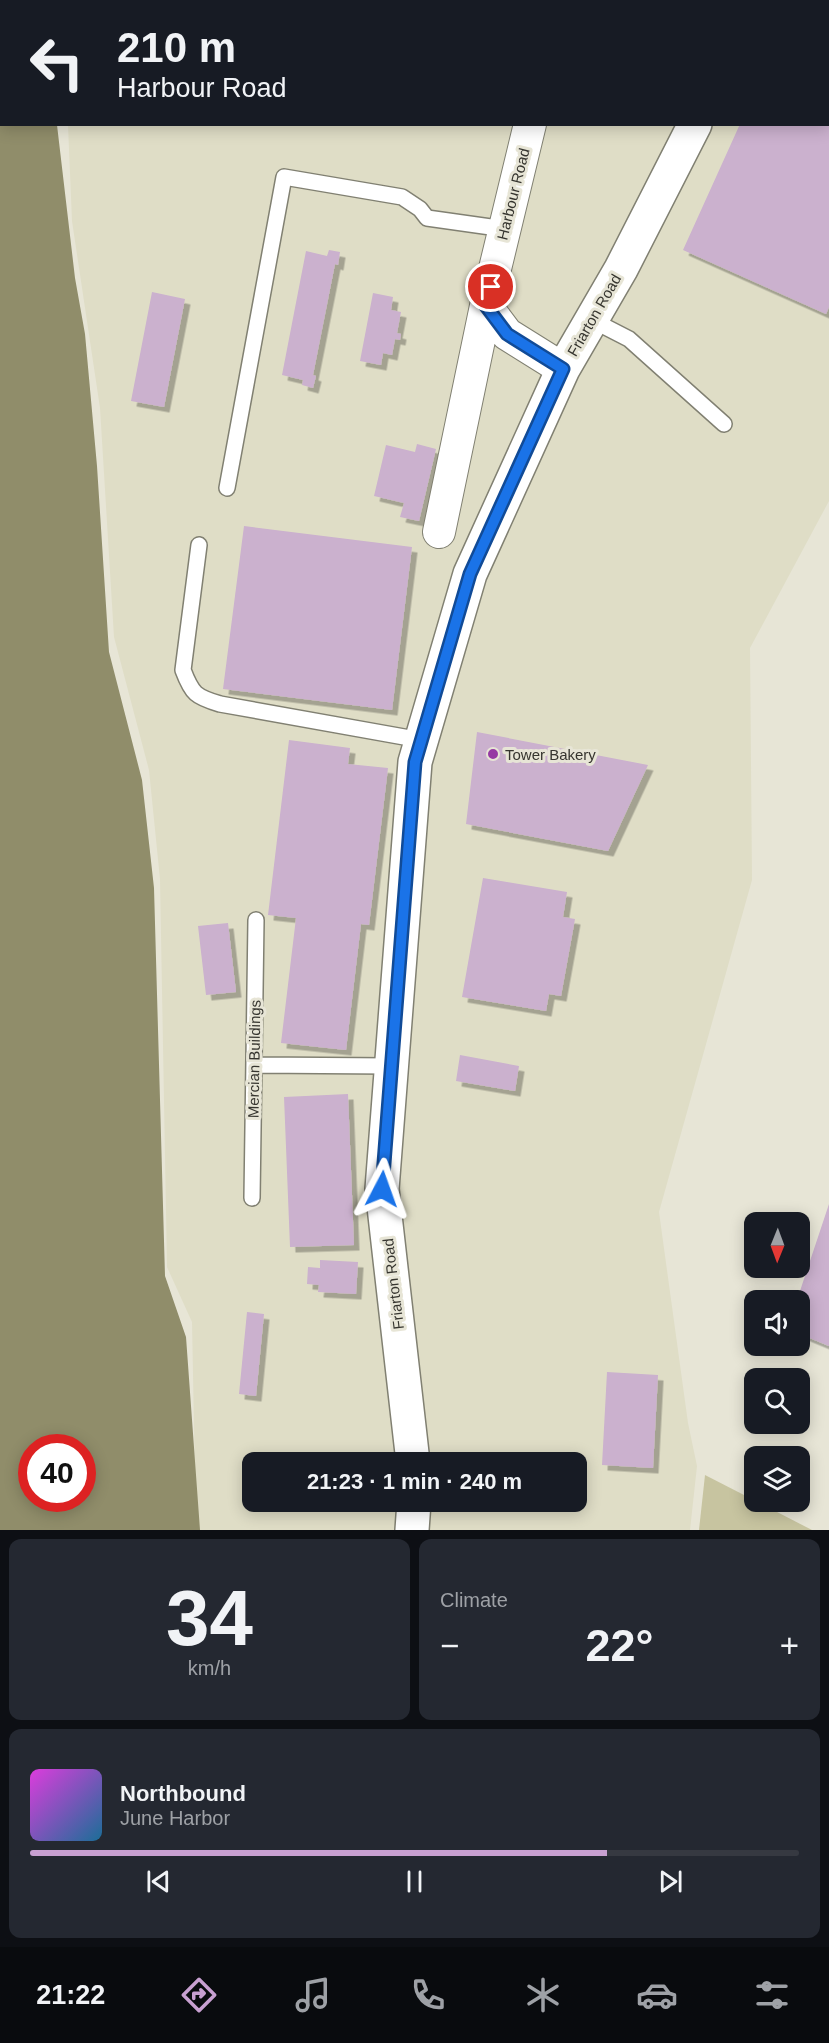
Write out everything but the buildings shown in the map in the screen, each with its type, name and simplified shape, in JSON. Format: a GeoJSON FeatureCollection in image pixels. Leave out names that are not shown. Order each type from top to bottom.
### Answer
{"type":"FeatureCollection","features":[{"type":"Feature","properties":{"kind":"street","name":"Harbour Road"},"geometry":{"type":"LineString","coordinates":[[439,532],[486,306],[530,126]]}},
{"type":"Feature","properties":{"kind":"street","name":"Friarton Road"},"geometry":{"type":"LineString","coordinates":[[412,1452],[382,1189],[415,762],[470,574],[563,369],[621,269],[694,126]]}},
{"type":"Feature","properties":{"kind":"street"},"geometry":{"type":"LineString","coordinates":[[486,306],[507,334],[563,369]]}},
{"type":"Feature","properties":{"kind":"street"},"geometry":{"type":"LineString","coordinates":[[412,1530],[413,1512]]}},
{"type":"Feature","properties":{"kind":"lane"},"geometry":{"type":"LineString","coordinates":[[227,488],[284,177],[402,197],[420,209],[427,218],[505,229]]}},
{"type":"Feature","properties":{"kind":"lane"},"geometry":{"type":"LineString","coordinates":[[591,320],[629,339],[724,424]]}},
{"type":"Feature","properties":{"kind":"lane"},"geometry":{"type":"LineString","coordinates":[[199,545],[183,670],[190,689],[201,699],[421,740]]}},
{"type":"Feature","properties":{"kind":"lane","name":"Mercian Buildings"},"geometry":{"type":"LineString","coordinates":[[252,1198],[256,920]]}},
{"type":"Feature","properties":{"kind":"lane"},"geometry":{"type":"LineString","coordinates":[[254,1065],[391,1066]]}},
{"type":"Feature","properties":{"kind":"shaded area"},"geometry":{"type":"Polygon","coordinates":[[[0,126],[57,126],[75,278],[85,334],[97,466],[109,652],[142,780],[154,888],[165,1276],[186,1337],[200,1530],[0,1530],[0,126]]]}},
{"type":"Feature","properties":{"kind":"shaded area"},"geometry":{"type":"Polygon","coordinates":[[[68,126],[829,126],[829,501],[750,648],[752,880],[659,1212],[688,1423],[697,1466],[690,1530],[196,1530],[192,1322],[167,1267],[160,879],[149,770],[114,637],[100,408],[72,221],[68,126]]]}},
{"type":"Feature","properties":{"kind":"shaded area"},"geometry":{"type":"Polygon","coordinates":[[[705,1475],[744,1495],[744,1512],[777,1512],[812,1530],[699,1530],[705,1475]]]}},
{"type":"Feature","properties":{"kind":"place","name":"Tower Bakery"},"geometry":{"type":"Point","coordinates":[493,754]}},
{"type":"Feature","properties":{"kind":"route"},"geometry":{"type":"LineString","coordinates":[[382,1189],[415,762],[470,574],[563,369],[507,334],[486,306],[491,287]]}}]}
